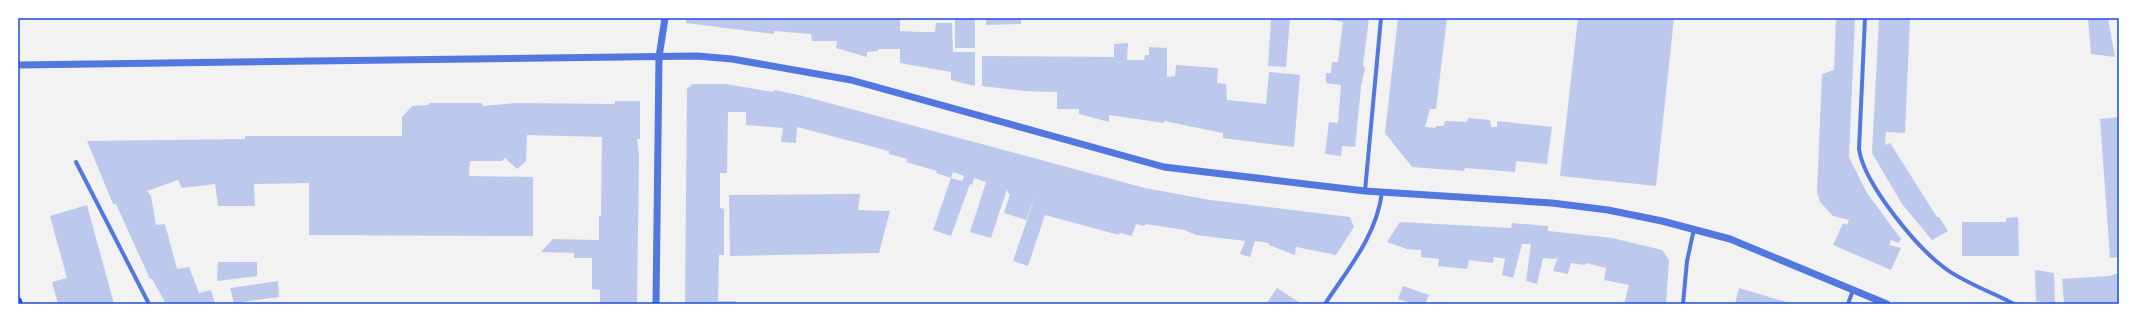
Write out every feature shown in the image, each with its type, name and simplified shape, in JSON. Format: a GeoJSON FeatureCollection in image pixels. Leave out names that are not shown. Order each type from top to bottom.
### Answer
{"type":"FeatureCollection","features":[{"type":"Feature","properties":{"kind":"street"},"geometry":{"type":"LineString","coordinates":[[656,304],[659,57],[665,18]]}},
{"type":"Feature","properties":{"kind":"street"},"geometry":{"type":"LineString","coordinates":[[1365,191],[1381,18]]}},
{"type":"Feature","properties":{"kind":"street"},"geometry":{"type":"LineString","coordinates":[[1865,18],[1859,149],[1861,160],[1868,174],[1906,230],[1928,254],[1946,269],[1964,280],[2014,304]]}},
{"type":"Feature","properties":{"kind":"street"},"geometry":{"type":"LineString","coordinates":[[18,65],[697,56],[732,59],[851,80],[1164,167],[1365,191],[1505,199],[1559,204],[1608,210],[1694,228],[1730,239],[1887,304]]}},
{"type":"Feature","properties":{"kind":"street"},"geometry":{"type":"LineString","coordinates":[[76,162],[149,304]]}},
{"type":"Feature","properties":{"kind":"street"},"geometry":{"type":"LineString","coordinates":[[1325,304],[1367,239],[1380,210],[1382,192]]}},
{"type":"Feature","properties":{"kind":"street"},"geometry":{"type":"LineString","coordinates":[[1683,304],[1687,262],[1694,228]]}},
{"type":"Feature","properties":{"kind":"street"},"geometry":{"type":"LineString","coordinates":[[1848,304],[1853,290]]}},
{"type":"Feature","properties":{"kind":"building"},"geometry":{"type":"Polygon","coordinates":[[[686,18],[900,18],[900,31],[921,32],[935,32],[936,23],[952,23],[953,52],[975,52],[975,86],[951,80],[951,72],[900,63],[900,49],[878,49],[878,51],[867,52],[867,57],[836,48],[837,41],[812,41],[811,34],[774,31],[774,34],[686,23],[686,18]]]}},
{"type":"Feature","properties":{"kind":"building"},"geometry":{"type":"Polygon","coordinates":[[[955,18],[975,18],[975,48],[955,48],[955,18]]]}},
{"type":"Feature","properties":{"kind":"building"},"geometry":{"type":"Polygon","coordinates":[[[986,18],[1021,18],[1021,24],[986,25],[986,18]]]}},
{"type":"Feature","properties":{"kind":"building"},"geometry":{"type":"Polygon","coordinates":[[[1271,18],[1290,18],[1286,67],[1268,66],[1271,18]]]}},
{"type":"Feature","properties":{"kind":"building"},"geometry":{"type":"Polygon","coordinates":[[[1331,18],[1369,18],[1363,65],[1365,68],[1361,87],[1355,147],[1342,146],[1341,156],[1325,154],[1329,122],[1338,123],[1341,85],[1326,83],[1326,73],[1331,73],[1332,62],[1338,62],[1343,22],[1331,20],[1331,18]]]}},
{"type":"Feature","properties":{"kind":"building"},"geometry":{"type":"Polygon","coordinates":[[[1398,18],[1447,18],[1436,109],[1430,109],[1425,127],[1435,128],[1436,126],[1444,126],[1445,121],[1467,122],[1468,118],[1490,120],[1491,127],[1497,127],[1497,121],[1552,127],[1547,164],[1516,161],[1515,172],[1465,168],[1464,171],[1412,167],[1385,133],[1398,18]]]}},
{"type":"Feature","properties":{"kind":"building"},"geometry":{"type":"Polygon","coordinates":[[[1578,18],[1674,18],[1656,186],[1560,176],[1578,18]]]}},
{"type":"Feature","properties":{"kind":"building"},"geometry":{"type":"Polygon","coordinates":[[[1836,18],[1855,18],[1849,157],[1867,193],[1901,239],[1898,243],[1891,240],[1889,245],[1901,248],[1891,270],[1833,245],[1843,223],[1847,225],[1849,220],[1833,216],[1820,202],[1817,192],[1822,74],[1834,70],[1836,18]]]}},
{"type":"Feature","properties":{"kind":"building"},"geometry":{"type":"Polygon","coordinates":[[[1879,18],[1910,18],[1905,133],[1886,132],[1885,145],[1890,143],[1937,217],[1939,217],[1948,231],[1932,240],[1902,204],[1872,153],[1879,18]]]}},
{"type":"Feature","properties":{"kind":"building"},"geometry":{"type":"Polygon","coordinates":[[[2088,18],[2108,18],[2115,57],[2091,54],[2088,18]]]}},
{"type":"Feature","properties":{"kind":"building"},"geometry":{"type":"Polygon","coordinates":[[[1128,43],[1127,60],[1144,60],[1145,55],[1149,55],[1149,47],[1167,48],[1167,77],[1175,76],[1176,65],[1218,68],[1217,83],[1226,84],[1227,100],[1266,104],[1269,72],[1300,75],[1294,147],[1223,138],[1223,133],[1164,121],[1164,123],[1109,115],[1109,122],[1079,114],[1079,109],[1057,109],[1057,92],[1024,91],[982,86],[982,56],[1114,57],[1114,44],[1128,43]]]}},
{"type":"Feature","properties":{"kind":"building"},"geometry":{"type":"Polygon","coordinates":[[[692,84],[726,84],[773,92],[774,90],[799,95],[1145,188],[1210,200],[1350,217],[1354,227],[1336,255],[1296,247],[1295,255],[1269,245],[1269,243],[1255,241],[1250,257],[1240,254],[1245,241],[1196,235],[1184,230],[1146,224],[1144,226],[1136,224],[1132,236],[1120,233],[1119,235],[1045,215],[1028,266],[1013,261],[1036,193],[1026,220],[1004,213],[1010,194],[1008,193],[1007,189],[991,238],[970,232],[986,182],[974,178],[972,185],[970,184],[951,236],[933,230],[951,178],[936,173],[937,171],[906,162],[907,159],[889,154],[889,151],[797,127],[796,143],[781,142],[783,128],[746,125],[746,112],[728,112],[727,173],[720,173],[720,208],[724,209],[724,255],[719,255],[718,301],[736,301],[736,304],[685,304],[687,89],[692,84]],[[953,172],[951,178],[962,181],[964,176],[953,172]]]}},
{"type":"Feature","properties":{"kind":"building"},"geometry":{"type":"Polygon","coordinates":[[[615,101],[640,101],[640,139],[637,139],[639,156],[637,304],[600,304],[600,290],[592,289],[592,258],[574,258],[574,253],[541,252],[553,239],[599,240],[599,216],[601,216],[602,137],[527,135],[526,161],[517,169],[505,158],[502,161],[470,161],[469,176],[533,177],[533,236],[309,235],[309,183],[254,184],[255,206],[218,206],[215,184],[182,188],[178,180],[147,191],[151,196],[156,225],[165,224],[177,269],[189,267],[199,293],[211,290],[215,304],[166,304],[152,279],[150,279],[116,204],[113,204],[87,141],[245,139],[245,136],[402,136],[402,117],[412,106],[428,105],[430,103],[481,103],[483,106],[516,103],[615,104],[615,101]]]}},
{"type":"Feature","properties":{"kind":"building"},"geometry":{"type":"Polygon","coordinates":[[[2119,117],[2119,257],[2110,258],[2100,119],[2119,117]]]}},
{"type":"Feature","properties":{"kind":"building"},"geometry":{"type":"Polygon","coordinates":[[[860,194],[858,210],[890,211],[879,253],[730,256],[729,195],[860,194]]]}},
{"type":"Feature","properties":{"kind":"building"},"geometry":{"type":"Polygon","coordinates":[[[87,205],[114,304],[58,304],[52,282],[67,278],[50,216],[87,205]]]}},
{"type":"Feature","properties":{"kind":"building"},"geometry":{"type":"Polygon","coordinates":[[[2018,217],[2019,256],[1962,256],[1962,222],[2006,222],[2006,218],[2018,217]]]}},
{"type":"Feature","properties":{"kind":"building"},"geometry":{"type":"Polygon","coordinates":[[[1400,222],[1511,228],[1512,223],[1548,226],[1548,231],[1612,238],[1662,250],[1669,260],[1666,304],[1624,304],[1629,285],[1604,280],[1606,268],[1586,263],[1585,265],[1571,263],[1568,274],[1553,271],[1558,256],[1555,259],[1543,258],[1537,284],[1526,281],[1531,244],[1522,244],[1513,278],[1502,275],[1505,259],[1494,257],[1493,263],[1469,260],[1467,269],[1438,266],[1439,259],[1421,257],[1421,250],[1407,249],[1387,242],[1400,222]]]}},
{"type":"Feature","properties":{"kind":"building"},"geometry":{"type":"Polygon","coordinates":[[[218,262],[257,262],[257,276],[217,281],[218,262]]]}},
{"type":"Feature","properties":{"kind":"building"},"geometry":{"type":"Polygon","coordinates":[[[2035,270],[2054,273],[2055,304],[2036,301],[2035,270]]]}},
{"type":"Feature","properties":{"kind":"building"},"geometry":{"type":"Polygon","coordinates":[[[2119,273],[2119,304],[2064,304],[2062,279],[2109,276],[2119,273]]]}},
{"type":"Feature","properties":{"kind":"building"},"geometry":{"type":"Polygon","coordinates":[[[278,281],[279,297],[234,303],[230,288],[278,281]]]}},
{"type":"Feature","properties":{"kind":"building"},"geometry":{"type":"Polygon","coordinates":[[[1403,286],[1429,295],[1425,304],[1414,304],[1398,299],[1403,286]]]}},
{"type":"Feature","properties":{"kind":"building"},"geometry":{"type":"Polygon","coordinates":[[[1277,288],[1302,304],[1266,304],[1277,288]]]}},
{"type":"Feature","properties":{"kind":"building"},"geometry":{"type":"Polygon","coordinates":[[[1739,288],[1793,304],[1735,304],[1739,288]]]}}]}
